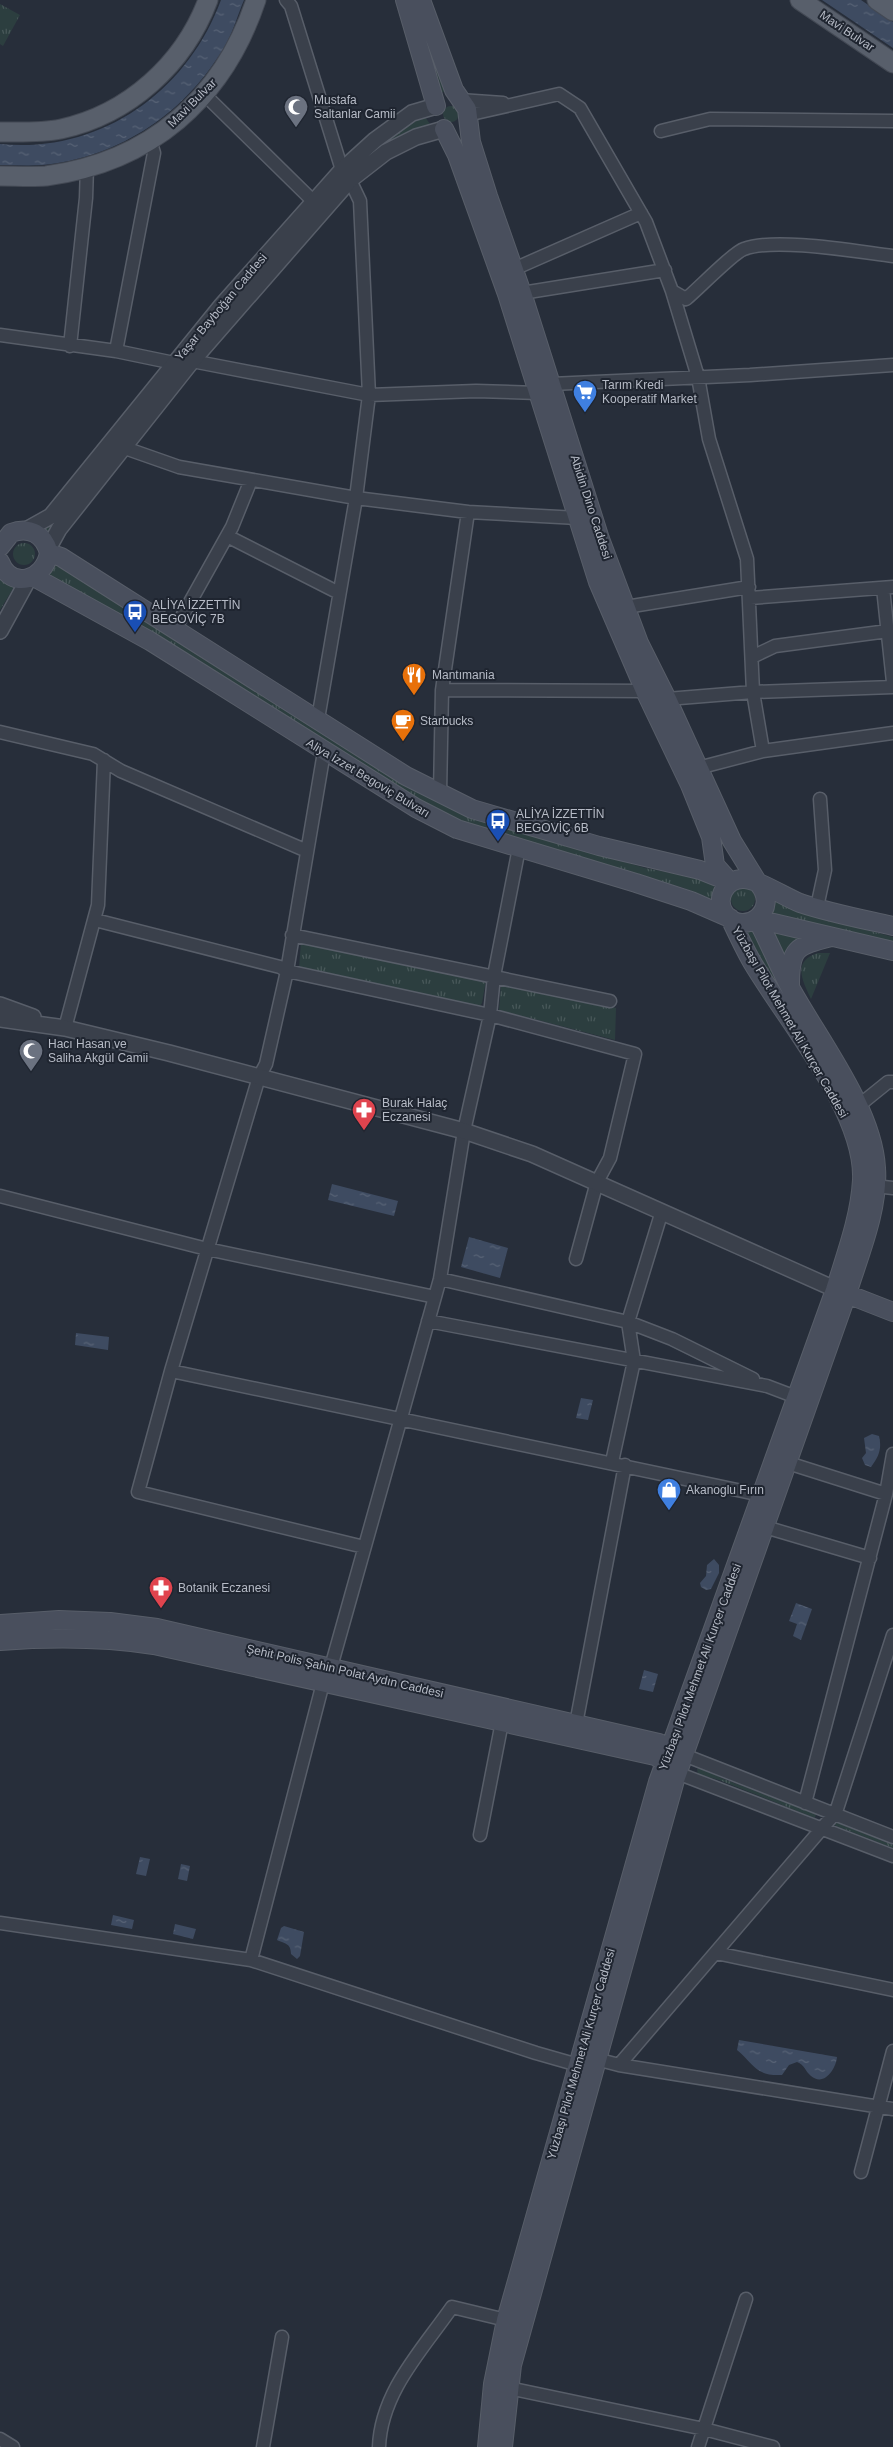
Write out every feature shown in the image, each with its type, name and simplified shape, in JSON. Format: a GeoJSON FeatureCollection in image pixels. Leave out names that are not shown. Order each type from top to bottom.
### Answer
{"type":"FeatureCollection","features":[{"type":"Feature","properties":{"kind":"main road"},"geometry":{"type":"LineString","coordinates":[[0,132],[60,129],[114,110],[140,93],[172,63],[201,19],[208,0]]}},
{"type":"Feature","properties":{"kind":"main road","name":"Mavi Bulvar"},"geometry":{"type":"LineString","coordinates":[[0,176],[43,176],[87,166],[115,158],[150,140],[185,114],[216,82],[234,52],[256,0]]}},
{"type":"Feature","properties":{"kind":"main road"},"geometry":{"type":"LineString","coordinates":[[405,0],[436,106],[434,117],[444,129],[460,128],[464,124],[464,107],[450,97],[444,98],[436,106]]}},
{"type":"Feature","properties":{"kind":"main road","name":"Abidin Dino Caddesi"},"geometry":{"type":"LineString","coordinates":[[421,0],[454,90],[464,107],[471,142],[522,293],[578,518],[598,582],[645,692],[694,794],[711,837],[715,865],[730,882]]}},
{"type":"Feature","properties":{"kind":"main road","name":"Mavi Bulvar"},"geometry":{"type":"LineString","coordinates":[[800,0],[893,63]]}},
{"type":"Feature","properties":{"kind":"main road"},"geometry":{"type":"LineString","coordinates":[[877,0],[893,11]]}},
{"type":"Feature","properties":{"kind":"main road","name":"Abidin Dino Caddesi"},"geometry":{"type":"LineString","coordinates":[[444,129],[456,155],[507,294],[545,388],[639,643],[667,699],[732,841],[758,883]]}},
{"type":"Feature","properties":{"kind":"main road"},"geometry":{"type":"LineString","coordinates":[[0,522],[22,530]]}},
{"type":"Feature","properties":{"kind":"main road"},"geometry":{"type":"LineString","coordinates":[[0,547],[5,538],[22,530]]}},
{"type":"Feature","properties":{"kind":"main road","name":"Aliya İzzet Begoviç Bulvarı"},"geometry":{"type":"LineString","coordinates":[[22,530],[37,534],[48,551],[175,629],[406,776],[440,794],[472,809],[608,848],[700,870],[730,882]]}},
{"type":"Feature","properties":{"kind":"main road"},"geometry":{"type":"LineString","coordinates":[[31,578],[42,570],[48,551]]}},
{"type":"Feature","properties":{"kind":"main road","name":"Aliya İzzet Begoviç Bulvarı"},"geometry":{"type":"LineString","coordinates":[[0,563],[7,573],[14,577],[31,578],[150,641],[324,752],[416,808],[457,829],[691,901],[730,918]]}},
{"type":"Feature","properties":{"kind":"main road"},"geometry":{"type":"LineString","coordinates":[[758,883],[766,896],[764,912],[757,919],[744,923],[730,918],[722,908],[721,900],[725,887],[730,882],[742,878],[758,883],[778,894],[817,907],[893,926]]}},
{"type":"Feature","properties":{"kind":"main road","name":"Yüzbaşı Pilot Mehmet Ali Kurçer Caddesi"},"geometry":{"type":"LineString","coordinates":[[503,2447],[509,2388],[516,2346],[596,2059],[674,1759],[765,1527],[788,1463],[841,1292],[858,1208],[862,1178],[859,1150],[851,1127],[833,1090],[752,962],[730,918]]}},
{"type":"Feature","properties":{"kind":"main road"},"geometry":{"type":"LineString","coordinates":[[757,919],[893,951]]}},
{"type":"Feature","properties":{"kind":"main road","name":"Yüzbaşı Pilot Mehmet Ali Kurçer Caddesi"},"geometry":{"type":"LineString","coordinates":[[487,2447],[494,2377],[506,2320],[578,2065],[674,1759],[762,1495],[796,1398],[841,1292],[870,1214],[875,1186],[874,1146],[858,1106],[790,988],[757,919]]}},
{"type":"Feature","properties":{"kind":"main road"},"geometry":{"type":"LineString","coordinates":[[790,988],[790,965],[796,950],[810,942],[831,936]]}},
{"type":"Feature","properties":{"kind":"main road"},"geometry":{"type":"LineString","coordinates":[[841,1292],[893,1312]]}},
{"type":"Feature","properties":{"kind":"main road","name":"Şehit Polis Şahin Polat Aydın Caddesi"},"geometry":{"type":"LineString","coordinates":[[0,1624],[59,1620],[110,1622],[147,1627],[332,1667],[659,1743],[674,1759]]}},
{"type":"Feature","properties":{"kind":"main road","name":"Şehit Polis Şahin Polat Aydın Caddesi"},"geometry":{"type":"LineString","coordinates":[[0,1641],[60,1637],[115,1639],[154,1645],[674,1759]]}},
{"type":"Feature","properties":{"kind":"street"},"geometry":{"type":"LineString","coordinates":[[286,0],[291,6],[346,175],[360,201],[369,395],[356,498],[318,719]]}},
{"type":"Feature","properties":{"kind":"street"},"geometry":{"type":"LineString","coordinates":[[204,94],[313,201]]}},
{"type":"Feature","properties":{"kind":"street"},"geometry":{"type":"LineString","coordinates":[[464,107],[518,104],[559,94],[580,108],[641,213],[672,291],[698,377],[709,438],[747,559],[750,593],[752,692],[763,751]]}},
{"type":"Feature","properties":{"kind":"street","name":"Yaşar Bayboğan Caddesi"},"geometry":{"type":"LineString","coordinates":[[48,551],[59,529],[122,447],[375,140],[412,113],[436,106]]}},
{"type":"Feature","properties":{"kind":"street"},"geometry":{"type":"LineString","coordinates":[[661,131],[710,120],[893,121]]}},
{"type":"Feature","properties":{"kind":"street","name":"Yaşar Bayboğan Caddesi"},"geometry":{"type":"LineString","coordinates":[[22,530],[51,516],[174,363],[313,201],[346,175],[386,152],[416,137],[444,129]]}},
{"type":"Feature","properties":{"kind":"street"},"geometry":{"type":"LineString","coordinates":[[116,351],[154,153],[150,140]]}},
{"type":"Feature","properties":{"kind":"street"},"geometry":{"type":"LineString","coordinates":[[70,346],[87,166]]}},
{"type":"Feature","properties":{"kind":"street"},"geometry":{"type":"LineString","coordinates":[[514,269],[641,213]]}},
{"type":"Feature","properties":{"kind":"street"},"geometry":{"type":"LineString","coordinates":[[672,291],[686,299],[743,249],[772,245],[834,248],[893,256]]}},
{"type":"Feature","properties":{"kind":"street"},"geometry":{"type":"LineString","coordinates":[[522,293],[665,270]]}},
{"type":"Feature","properties":{"kind":"street"},"geometry":{"type":"LineString","coordinates":[[0,335],[116,351],[174,363]]}},
{"type":"Feature","properties":{"kind":"street"},"geometry":{"type":"LineString","coordinates":[[192,361],[369,395],[545,388],[893,366]]}},
{"type":"Feature","properties":{"kind":"street"},"geometry":{"type":"LineString","coordinates":[[122,447],[179,468],[356,498],[468,512],[578,518]]}},
{"type":"Feature","properties":{"kind":"street"},"geometry":{"type":"LineString","coordinates":[[175,629],[227,536],[251,480]]}},
{"type":"Feature","properties":{"kind":"street"},"geometry":{"type":"LineString","coordinates":[[440,794],[442,690],[468,512]]}},
{"type":"Feature","properties":{"kind":"street"},"geometry":{"type":"LineString","coordinates":[[227,536],[339,593]]}},
{"type":"Feature","properties":{"kind":"street"},"geometry":{"type":"LineString","coordinates":[[0,630],[31,578]]}},
{"type":"Feature","properties":{"kind":"street"},"geometry":{"type":"LineString","coordinates":[[626,607],[750,593],[888,587],[893,682]]}},
{"type":"Feature","properties":{"kind":"street"},"geometry":{"type":"LineString","coordinates":[[752,657],[775,646],[889,624]]}},
{"type":"Feature","properties":{"kind":"street"},"geometry":{"type":"LineString","coordinates":[[667,699],[752,692],[893,688]]}},
{"type":"Feature","properties":{"kind":"street"},"geometry":{"type":"LineString","coordinates":[[442,690],[645,692]]}},
{"type":"Feature","properties":{"kind":"street"},"geometry":{"type":"LineString","coordinates":[[0,732],[93,754],[121,771],[307,851]]}},
{"type":"Feature","properties":{"kind":"street"},"geometry":{"type":"LineString","coordinates":[[698,768],[763,751],[893,733]]}},
{"type":"Feature","properties":{"kind":"street"},"geometry":{"type":"LineString","coordinates":[[324,752],[287,971],[266,1064],[258,1077],[171,1371],[138,1492],[364,1547]]}},
{"type":"Feature","properties":{"kind":"street"},"geometry":{"type":"LineString","coordinates":[[65,1028],[98,906],[104,760]]}},
{"type":"Feature","properties":{"kind":"street"},"geometry":{"type":"LineString","coordinates":[[817,907],[824,870],[820,799]]}},
{"type":"Feature","properties":{"kind":"street"},"geometry":{"type":"LineString","coordinates":[[332,1667],[440,1279],[464,1131],[490,1015],[494,976],[520,848]]}},
{"type":"Feature","properties":{"kind":"street"},"geometry":{"type":"LineString","coordinates":[[94,920],[280,967],[287,971],[490,1015],[635,1054],[610,1158],[597,1182],[576,1259]]}},
{"type":"Feature","properties":{"kind":"street"},"geometry":{"type":"LineString","coordinates":[[292,935],[610,1001]]}},
{"type":"Feature","properties":{"kind":"street"},"geometry":{"type":"LineString","coordinates":[[0,1005],[65,1028],[464,1131],[532,1154],[841,1292]]}},
{"type":"Feature","properties":{"kind":"street"},"geometry":{"type":"LineString","coordinates":[[0,1018],[65,1028]]}},
{"type":"Feature","properties":{"kind":"street"},"geometry":{"type":"LineString","coordinates":[[858,1106],[888,1082],[893,1082]]}},
{"type":"Feature","properties":{"kind":"street"},"geometry":{"type":"LineString","coordinates":[[875,1186],[893,1188]]}},
{"type":"Feature","properties":{"kind":"street"},"geometry":{"type":"LineString","coordinates":[[0,1196],[208,1249],[435,1297]]}},
{"type":"Feature","properties":{"kind":"street"},"geometry":{"type":"LineString","coordinates":[[612,1462],[634,1361],[628,1322],[662,1212]]}},
{"type":"Feature","properties":{"kind":"street"},"geometry":{"type":"LineString","coordinates":[[440,1279],[628,1322],[672,1339],[767,1386],[796,1398]]}},
{"type":"Feature","properties":{"kind":"street"},"geometry":{"type":"LineString","coordinates":[[428,1321],[767,1386]]}},
{"type":"Feature","properties":{"kind":"street"},"geometry":{"type":"LineString","coordinates":[[171,1371],[762,1495]]}},
{"type":"Feature","properties":{"kind":"street"},"geometry":{"type":"LineString","coordinates":[[805,1803],[870,1558],[886,1494],[893,1454]]}},
{"type":"Feature","properties":{"kind":"street"},"geometry":{"type":"LineString","coordinates":[[788,1463],[886,1494]]}},
{"type":"Feature","properties":{"kind":"street"},"geometry":{"type":"LineString","coordinates":[[576,1724],[625,1465]]}},
{"type":"Feature","properties":{"kind":"street"},"geometry":{"type":"LineString","coordinates":[[765,1527],[870,1558]]}},
{"type":"Feature","properties":{"kind":"street"},"geometry":{"type":"LineString","coordinates":[[619,2065],[834,1814],[893,1635]]}},
{"type":"Feature","properties":{"kind":"street"},"geometry":{"type":"LineString","coordinates":[[251,1960],[323,1683]]}},
{"type":"Feature","properties":{"kind":"street"},"geometry":{"type":"LineString","coordinates":[[480,1835],[502,1722]]}},
{"type":"Feature","properties":{"kind":"street"},"geometry":{"type":"LineString","coordinates":[[674,1759],[805,1803],[892,1835]]}},
{"type":"Feature","properties":{"kind":"street"},"geometry":{"type":"LineString","coordinates":[[674,1759],[685,1776],[893,1856]]}},
{"type":"Feature","properties":{"kind":"street"},"geometry":{"type":"LineString","coordinates":[[0,1923],[251,1960],[578,2065]]}},
{"type":"Feature","properties":{"kind":"street"},"geometry":{"type":"LineString","coordinates":[[716,1953],[893,1990]]}},
{"type":"Feature","properties":{"kind":"street"},"geometry":{"type":"LineString","coordinates":[[861,2172],[893,2051]]}},
{"type":"Feature","properties":{"kind":"street"},"geometry":{"type":"LineString","coordinates":[[596,2059],[619,2065],[893,2109]]}},
{"type":"Feature","properties":{"kind":"street"},"geometry":{"type":"LineString","coordinates":[[698,2447],[746,2299]]}},
{"type":"Feature","properties":{"kind":"street"},"geometry":{"type":"LineString","coordinates":[[379,2447],[379,2430],[387,2402],[452,2307],[506,2320]]}},
{"type":"Feature","properties":{"kind":"street"},"geometry":{"type":"LineString","coordinates":[[264,2447],[282,2337]]}},
{"type":"Feature","properties":{"kind":"street"},"geometry":{"type":"LineString","coordinates":[[509,2388],[704,2429],[773,2447]]}},
{"type":"Feature","properties":{"kind":"street"},"geometry":{"type":"LineString","coordinates":[[0,2439],[13,2447]]}},
{"type":"Feature","properties":{"kind":"green space"},"geometry":{"type":"Polygon","coordinates":[[[411,0],[447,91],[439,93],[411,0]]]}},
{"type":"Feature","properties":{"kind":"green space"},"geometry":{"type":"Polygon","coordinates":[[[0,4],[20,15],[3,46],[0,44],[0,4]]]}},
{"type":"Feature","properties":{"kind":"green space"},"geometry":{"type":"Polygon","coordinates":[[[451,106],[457,108],[459,114],[457,120],[451,122],[445,120],[443,114],[445,108],[451,106]]]}},
{"type":"Feature","properties":{"kind":"green space"},"geometry":{"type":"Polygon","coordinates":[[[423,114],[432,127],[382,147],[46,536],[40,533],[50,525],[190,351],[380,143],[423,114]]]}},
{"type":"Feature","properties":{"kind":"green space"},"geometry":{"type":"Polygon","coordinates":[[[24,543],[32,546],[35,554],[32,562],[24,565],[16,562],[13,554],[16,546],[24,543]]]}},
{"type":"Feature","properties":{"kind":"green space"},"geometry":{"type":"Polygon","coordinates":[[[52,560],[468,816],[645,868],[714,881],[714,900],[684,888],[466,824],[418,801],[201,663],[95,600],[44,576],[52,560]]]}},
{"type":"Feature","properties":{"kind":"green space"},"geometry":{"type":"Polygon","coordinates":[[[0,578],[17,582],[0,610],[0,578]]]}},
{"type":"Feature","properties":{"kind":"green space"},"geometry":{"type":"Polygon","coordinates":[[[743,887],[752,890],[755,899],[752,908],[743,911],[734,908],[731,899],[734,890],[743,887]]]}},
{"type":"Feature","properties":{"kind":"green space"},"geometry":{"type":"Polygon","coordinates":[[[774,900],[801,912],[893,937],[893,944],[772,913],[774,900]]]}},
{"type":"Feature","properties":{"kind":"green space"},"geometry":{"type":"Polygon","coordinates":[[[742,928],[759,930],[868,1176],[772,981],[742,928]]]}},
{"type":"Feature","properties":{"kind":"green space"},"geometry":{"type":"Polygon","coordinates":[[[773,933],[802,939],[785,962],[773,933]]]}},
{"type":"Feature","properties":{"kind":"green space"},"geometry":{"type":"Polygon","coordinates":[[[301,942],[486,980],[482,1003],[479,1007],[299,968],[301,942]]]}},
{"type":"Feature","properties":{"kind":"green space"},"geometry":{"type":"Polygon","coordinates":[[[818,953],[830,953],[811,999],[801,972],[805,961],[810,956],[818,953]]]}},
{"type":"Feature","properties":{"kind":"green space"},"geometry":{"type":"Polygon","coordinates":[[[504,983],[616,1008],[615,1040],[499,1010],[501,985],[504,983]]]}},
{"type":"Feature","properties":{"kind":"green space"},"geometry":{"type":"Polygon","coordinates":[[[702,1767],[721,1778],[816,1814],[815,1818],[719,1780],[698,1774],[697,1769],[702,1767]]]}},
{"type":"Feature","properties":{"kind":"green space"},"geometry":{"type":"Polygon","coordinates":[[[835,1822],[893,1845],[893,1848],[834,1825],[835,1822]]]}},
{"type":"Feature","properties":{"kind":"water"},"geometry":{"type":"Polygon","coordinates":[[[221,0],[244,0],[227,42],[211,67],[193,89],[150,127],[98,153],[71,161],[42,165],[0,165],[0,144],[37,144],[72,139],[104,127],[135,111],[162,89],[186,63],[206,33],[221,0]]]}},
{"type":"Feature","properties":{"kind":"water"},"geometry":{"type":"Polygon","coordinates":[[[822,0],[861,0],[893,22],[893,48],[822,0]]]}},
{"type":"Feature","properties":{"kind":"water"},"geometry":{"type":"Polygon","coordinates":[[[332,1184],[398,1201],[394,1216],[328,1200],[332,1184]]]}},
{"type":"Feature","properties":{"kind":"water"},"geometry":{"type":"Polygon","coordinates":[[[469,1237],[508,1248],[500,1278],[461,1267],[469,1237]]]}},
{"type":"Feature","properties":{"kind":"water"},"geometry":{"type":"Polygon","coordinates":[[[76,1333],[109,1337],[108,1350],[75,1345],[76,1333]]]}},
{"type":"Feature","properties":{"kind":"water"},"geometry":{"type":"Polygon","coordinates":[[[581,1398],[593,1400],[588,1420],[576,1418],[581,1398]]]}},
{"type":"Feature","properties":{"kind":"water"},"geometry":{"type":"Polygon","coordinates":[[[872,1434],[879,1436],[880,1449],[871,1467],[865,1465],[862,1458],[866,1453],[864,1438],[872,1434]]]}},
{"type":"Feature","properties":{"kind":"water"},"geometry":{"type":"Polygon","coordinates":[[[714,1559],[719,1565],[719,1573],[711,1589],[706,1590],[701,1587],[700,1583],[706,1576],[707,1565],[714,1559]]]}},
{"type":"Feature","properties":{"kind":"water"},"geometry":{"type":"Polygon","coordinates":[[[796,1603],[812,1609],[801,1640],[793,1636],[797,1624],[789,1621],[796,1603]]]}},
{"type":"Feature","properties":{"kind":"water"},"geometry":{"type":"Polygon","coordinates":[[[644,1670],[658,1674],[653,1692],[639,1689],[644,1670]]]}},
{"type":"Feature","properties":{"kind":"water"},"geometry":{"type":"Polygon","coordinates":[[[140,1857],[150,1859],[146,1876],[136,1874],[140,1857]]]}},
{"type":"Feature","properties":{"kind":"water"},"geometry":{"type":"Polygon","coordinates":[[[181,1864],[190,1866],[187,1881],[178,1879],[181,1864]]]}},
{"type":"Feature","properties":{"kind":"water"},"geometry":{"type":"Polygon","coordinates":[[[113,1915],[134,1920],[132,1929],[111,1925],[113,1915]]]}},
{"type":"Feature","properties":{"kind":"water"},"geometry":{"type":"Polygon","coordinates":[[[175,1924],[196,1929],[193,1939],[173,1934],[175,1924]]]}},
{"type":"Feature","properties":{"kind":"water"},"geometry":{"type":"Polygon","coordinates":[[[284,1926],[304,1932],[300,1956],[297,1959],[291,1954],[289,1946],[277,1940],[281,1928],[284,1926]]]}},
{"type":"Feature","properties":{"kind":"water"},"geometry":{"type":"Polygon","coordinates":[[[739,2040],[837,2057],[836,2062],[829,2075],[820,2079],[811,2076],[797,2062],[789,2065],[782,2075],[766,2074],[756,2068],[737,2050],[739,2040]]]}},
{"type":"Feature","properties":{"kind":"place","name":"Mustafa Saltanlar Camii"},"geometry":{"type":"Point","coordinates":[296,128]}},
{"type":"Feature","properties":{"kind":"place","name":"Tarım Kredi Kooperatif Market"},"geometry":{"type":"Point","coordinates":[585,413]}},
{"type":"Feature","properties":{"kind":"place","name":"ALİYA İZZETTİN BEGOVİÇ 7B"},"geometry":{"type":"Point","coordinates":[135,633]}},
{"type":"Feature","properties":{"kind":"place","name":"Mantımania"},"geometry":{"type":"Point","coordinates":[414,696]}},
{"type":"Feature","properties":{"kind":"place","name":"Starbucks"},"geometry":{"type":"Point","coordinates":[403,742]}},
{"type":"Feature","properties":{"kind":"place","name":"ALİYA İZZETTİN BEGOVİÇ 6B"},"geometry":{"type":"Point","coordinates":[498,842]}},
{"type":"Feature","properties":{"kind":"place","name":"Hacı Hasan ve Saliha Akgül Camii"},"geometry":{"type":"Point","coordinates":[31,1072]}},
{"type":"Feature","properties":{"kind":"place","name":"Burak Halaç Eczanesi"},"geometry":{"type":"Point","coordinates":[364,1131]}},
{"type":"Feature","properties":{"kind":"place","name":"Akanoglu Fırın"},"geometry":{"type":"Point","coordinates":[669,1511]}},
{"type":"Feature","properties":{"kind":"place","name":"Botanik Eczanesi"},"geometry":{"type":"Point","coordinates":[161,1609]}}]}
